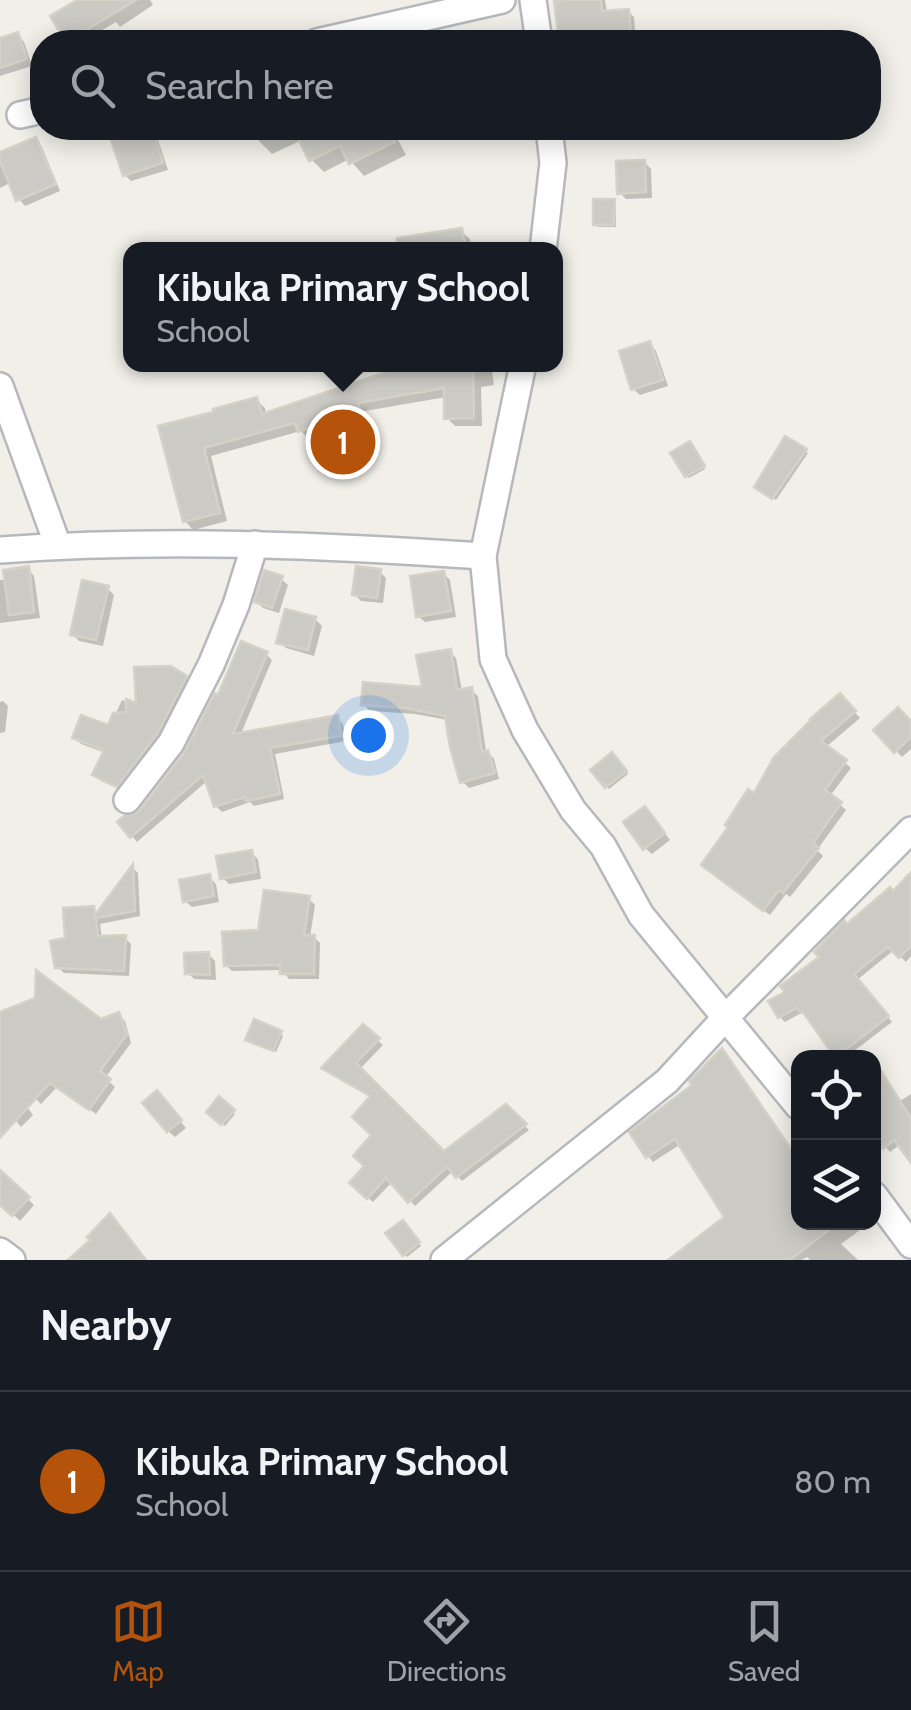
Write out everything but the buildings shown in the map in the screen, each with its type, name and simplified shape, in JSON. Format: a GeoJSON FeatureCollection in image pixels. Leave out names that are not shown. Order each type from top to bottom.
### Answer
{"type":"FeatureCollection","features":[{"type":"Feature","properties":{"kind":"street"},"geometry":{"type":"LineString","coordinates":[[370,30],[502,0]]}},
{"type":"Feature","properties":{"kind":"street"},"geometry":{"type":"LineString","coordinates":[[533,0],[537,30]]}},
{"type":"Feature","properties":{"kind":"street"},"geometry":{"type":"LineString","coordinates":[[545,242],[554,163],[551,140]]}},
{"type":"Feature","properties":{"kind":"street"},"geometry":{"type":"LineString","coordinates":[[521,372],[483,556],[493,659],[525,730],[573,810],[602,846],[641,915],[791,1098]]}},
{"type":"Feature","properties":{"kind":"street"},"geometry":{"type":"LineString","coordinates":[[0,386],[58,546]]}},
{"type":"Feature","properties":{"kind":"street"},"geometry":{"type":"LineString","coordinates":[[0,550],[210,542],[483,556]]}},
{"type":"Feature","properties":{"kind":"street"},"geometry":{"type":"LineString","coordinates":[[127,800],[172,743],[236,606],[254,544]]}},
{"type":"Feature","properties":{"kind":"street"},"geometry":{"type":"LineString","coordinates":[[444,1260],[668,1082],[724,1018],[911,830]]}},
{"type":"Feature","properties":{"kind":"street"},"geometry":{"type":"LineString","coordinates":[[881,1204],[911,1245]]}},
{"type":"Feature","properties":{"kind":"street"},"geometry":{"type":"LineString","coordinates":[[0,1251],[12,1260]]}},
{"type":"Feature","properties":{"kind":"place","name":"Kibuka Primary School"},"geometry":{"type":"Point","coordinates":[343,442]}}]}
